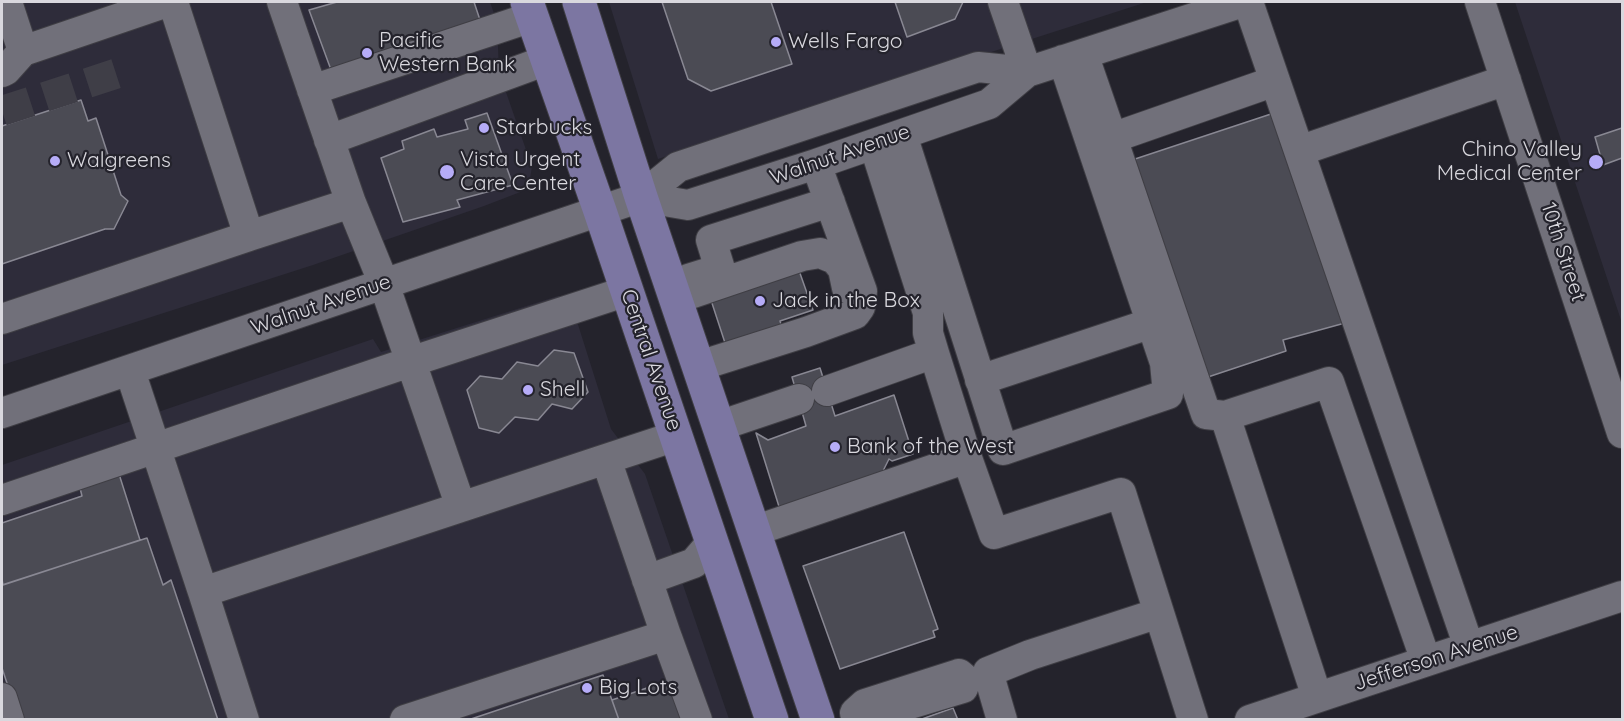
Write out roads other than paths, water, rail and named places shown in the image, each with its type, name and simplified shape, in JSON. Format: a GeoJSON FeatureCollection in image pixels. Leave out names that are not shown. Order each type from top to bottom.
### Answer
{"type":"FeatureCollection","features":[{"type":"Feature","properties":{"kind":"main road","name":"Central Avenue"},"geometry":{"type":"LineString","coordinates":[[579,2],[641,197],[818,720]]}},
{"type":"Feature","properties":{"kind":"main road","name":"Central Avenue"},"geometry":{"type":"LineString","coordinates":[[529,9],[600,211],[772,720]]}},
{"type":"Feature","properties":{"kind":"main road"},"geometry":{"type":"LineString","coordinates":[[712,542],[724,543],[739,561],[771,660],[804,679]]}},
{"type":"Feature","properties":{"kind":"street"},"geometry":{"type":"LineString","coordinates":[[7,2],[23,51]]}},
{"type":"Feature","properties":{"kind":"street"},"geometry":{"type":"LineString","coordinates":[[2,72],[23,51],[167,2]]}},
{"type":"Feature","properties":{"kind":"street"},"geometry":{"type":"LineString","coordinates":[[173,2],[249,236]]}},
{"type":"Feature","properties":{"kind":"street"},"geometry":{"type":"LineString","coordinates":[[282,2],[351,203],[384,284],[461,507]]}},
{"type":"Feature","properties":{"kind":"street"},"geometry":{"type":"LineString","coordinates":[[1003,2],[1027,72]]}},
{"type":"Feature","properties":{"kind":"street"},"geometry":{"type":"LineString","coordinates":[[1246,2],[1469,647]]}},
{"type":"Feature","properties":{"kind":"street","name":"Walnut Avenue"},"geometry":{"type":"LineString","coordinates":[[641,197],[688,205],[816,164],[989,104],[1027,72],[1246,2]]}},
{"type":"Feature","properties":{"kind":"street","name":"10th Street"},"geometry":{"type":"LineString","coordinates":[[1480,2],[1623,433]]}},
{"type":"Feature","properties":{"kind":"street"},"geometry":{"type":"LineString","coordinates":[[312,90],[529,9]]}},
{"type":"Feature","properties":{"kind":"street"},"geometry":{"type":"LineString","coordinates":[[1073,57],[1112,138],[1206,414],[1225,416],[1329,382],[1426,661]]}},
{"type":"Feature","properties":{"kind":"street"},"geometry":{"type":"LineString","coordinates":[[888,139],[980,380],[1003,450],[1168,394],[1165,363],[1073,57]]}},
{"type":"Feature","properties":{"kind":"street"},"geometry":{"type":"LineString","coordinates":[[329,140],[547,60]]}},
{"type":"Feature","properties":{"kind":"street","name":"Walnut Avenue"},"geometry":{"type":"LineString","coordinates":[[2,413],[641,197],[678,167],[978,67],[1027,72]]}},
{"type":"Feature","properties":{"kind":"street"},"geometry":{"type":"LineString","coordinates":[[1299,151],[1506,80]]}},
{"type":"Feature","properties":{"kind":"street"},"geometry":{"type":"LineString","coordinates":[[1112,138],[1275,81]]}},
{"type":"Feature","properties":{"kind":"street"},"geometry":{"type":"LineString","coordinates":[[888,139],[928,313],[928,333],[967,458],[994,534],[1121,493],[1193,720]]}},
{"type":"Feature","properties":{"kind":"street"},"geometry":{"type":"LineString","coordinates":[[815,254],[825,236],[824,204],[816,164]]}},
{"type":"Feature","properties":{"kind":"street"},"geometry":{"type":"LineString","coordinates":[[2,319],[351,203]]}},
{"type":"Feature","properties":{"kind":"street"},"geometry":{"type":"LineString","coordinates":[[673,292],[720,269],[711,240],[824,204]]}},
{"type":"Feature","properties":{"kind":"street"},"geometry":{"type":"LineString","coordinates":[[699,366],[855,314],[860,307],[862,291],[824,204]]}},
{"type":"Feature","properties":{"kind":"street"},"geometry":{"type":"LineString","coordinates":[[673,292],[820,253],[835,259],[843,269],[849,299],[844,318]]}},
{"type":"Feature","properties":{"kind":"street"},"geometry":{"type":"LineString","coordinates":[[2,500],[627,291]]}},
{"type":"Feature","properties":{"kind":"street"},"geometry":{"type":"LineString","coordinates":[[980,380],[1152,323]]}},
{"type":"Feature","properties":{"kind":"street"},"geometry":{"type":"LineString","coordinates":[[827,391],[934,354]]}},
{"type":"Feature","properties":{"kind":"street"},"geometry":{"type":"LineString","coordinates":[[130,371],[244,720]]}},
{"type":"Feature","properties":{"kind":"street"},"geometry":{"type":"LineString","coordinates":[[719,426],[799,399]]}},
{"type":"Feature","properties":{"kind":"street"},"geometry":{"type":"LineString","coordinates":[[1225,416],[1317,697]]}},
{"type":"Feature","properties":{"kind":"street"},"geometry":{"type":"LineString","coordinates":[[202,592],[676,436]]}},
{"type":"Feature","properties":{"kind":"street"},"geometry":{"type":"LineString","coordinates":[[754,531],[967,458]]}},
{"type":"Feature","properties":{"kind":"street"},"geometry":{"type":"LineString","coordinates":[[606,459],[697,720]]}},
{"type":"Feature","properties":{"kind":"street"},"geometry":{"type":"LineString","coordinates":[[647,580],[694,563],[712,542]]}},
{"type":"Feature","properties":{"kind":"street","name":"Jefferson Avenue"},"geometry":{"type":"LineString","coordinates":[[1263,718],[1317,697],[1623,596]]}},
{"type":"Feature","properties":{"kind":"street"},"geometry":{"type":"LineString","coordinates":[[845,716],[865,704],[959,674],[977,676],[1030,655],[1159,613]]}},
{"type":"Feature","properties":{"kind":"street"},"geometry":{"type":"LineString","coordinates":[[405,720],[666,635]]}},
{"type":"Feature","properties":{"kind":"street"},"geometry":{"type":"LineString","coordinates":[[977,676],[1002,720]]}},
{"type":"Feature","properties":{"kind":"street"},"geometry":{"type":"LineString","coordinates":[[2,698],[9,720]]}},
{"type":"Feature","properties":{"kind":"tunnel"},"geometry":{"type":"LineString","coordinates":[[2,111],[121,72]]}},
{"type":"Feature","properties":{"kind":"place","name":"Wells Fargo"},"geometry":{"type":"Point","coordinates":[776,42]}},
{"type":"Feature","properties":{"kind":"place","name":"Pacific Western Bank"},"geometry":{"type":"Point","coordinates":[367,53]}},
{"type":"Feature","properties":{"kind":"place","name":"Starbucks"},"geometry":{"type":"Point","coordinates":[484,128]}},
{"type":"Feature","properties":{"kind":"place","name":"Walgreens"},"geometry":{"type":"Point","coordinates":[55,161]}},
{"type":"Feature","properties":{"kind":"place","name":"Chino Valley Medical Center"},"geometry":{"type":"Point","coordinates":[1596,162]}},
{"type":"Feature","properties":{"kind":"place","name":"Vista Urgent Care Center"},"geometry":{"type":"Point","coordinates":[447,172]}},
{"type":"Feature","properties":{"kind":"place","name":"Jack in the Box"},"geometry":{"type":"Point","coordinates":[760,301]}},
{"type":"Feature","properties":{"kind":"place","name":"Shell"},"geometry":{"type":"Point","coordinates":[528,390]}},
{"type":"Feature","properties":{"kind":"place","name":"Bank of the West"},"geometry":{"type":"Point","coordinates":[835,447]}},
{"type":"Feature","properties":{"kind":"place","name":"Big Lots"},"geometry":{"type":"Point","coordinates":[587,688]}}]}
